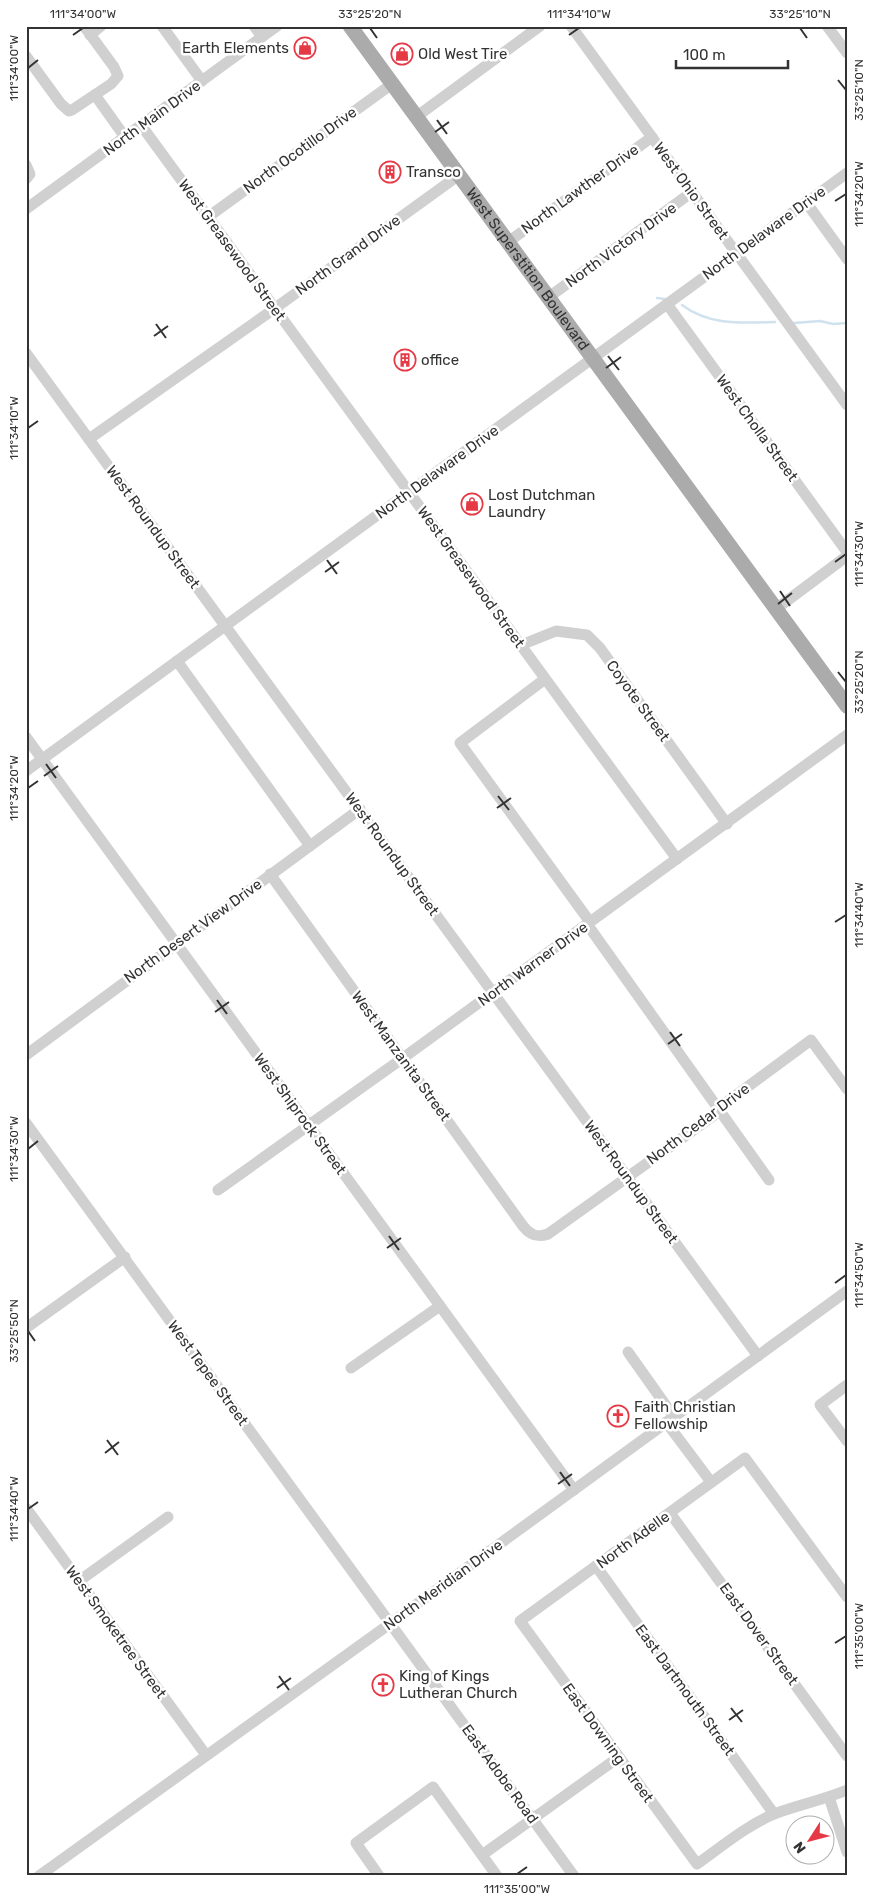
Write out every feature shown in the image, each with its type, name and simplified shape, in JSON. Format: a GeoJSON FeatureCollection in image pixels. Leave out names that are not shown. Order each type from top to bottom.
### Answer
{"type":"FeatureCollection","features":[{"type":"Feature","properties":{"kind":"main road","name":"West Superstition Boulevard"},"geometry":{"type":"LineString","coordinates":[[350,26],[847,706]]}},
{"type":"Feature","properties":{"kind":"street"},"geometry":{"type":"LineString","coordinates":[[26,56],[61,104],[69,111],[111,84],[118,76],[114,67],[87,30],[101,26]]}},
{"type":"Feature","properties":{"kind":"street"},"geometry":{"type":"LineString","coordinates":[[162,26],[202,81]]}},
{"type":"Feature","properties":{"kind":"street"},"geometry":{"type":"LineString","coordinates":[[254,26],[262,37]]}},
{"type":"Feature","properties":{"kind":"street","name":"North Main Drive"},"geometry":{"type":"LineString","coordinates":[[26,209],[277,26]]}},
{"type":"Feature","properties":{"kind":"street"},"geometry":{"type":"LineString","coordinates":[[416,116],[540,26]]}},
{"type":"Feature","properties":{"kind":"street","name":"West Ohio Street"},"geometry":{"type":"LineString","coordinates":[[571,26],[847,405]]}},
{"type":"Feature","properties":{"kind":"street"},"geometry":{"type":"LineString","coordinates":[[828,26],[847,53]]}},
{"type":"Feature","properties":{"kind":"street","name":"North Ocotillo Drive"},"geometry":{"type":"LineString","coordinates":[[208,217],[392,84]]}},
{"type":"Feature","properties":{"kind":"street"},"geometry":{"type":"LineString","coordinates":[[95,95],[126,137]]}},
{"type":"Feature","properties":{"kind":"street","name":"West Greasewood Street"},"geometry":{"type":"LineString","coordinates":[[141,125],[677,859]]}},
{"type":"Feature","properties":{"kind":"street","name":"North Lawther Drive"},"geometry":{"type":"LineString","coordinates":[[508,242],[652,137]]}},
{"type":"Feature","properties":{"kind":"street","name":"North Delaware Drive"},"geometry":{"type":"LineString","coordinates":[[26,771],[847,173]]}},
{"type":"Feature","properties":{"kind":"street","name":"North Grand Drive"},"geometry":{"type":"LineString","coordinates":[[89,439],[274,309],[459,175]]}},
{"type":"Feature","properties":{"kind":"street","name":"North Victory Drive"},"geometry":{"type":"LineString","coordinates":[[549,297],[692,192]]}},
{"type":"Feature","properties":{"kind":"street"},"geometry":{"type":"LineString","coordinates":[[806,202],[847,259]]}},
{"type":"Feature","properties":{"kind":"street","name":"West Cholla Street"},"geometry":{"type":"LineString","coordinates":[[667,304],[847,552]]}},
{"type":"Feature","properties":{"kind":"street","name":"West Roundup Street"},"geometry":{"type":"LineString","coordinates":[[26,353],[758,1356]]}},
{"type":"Feature","properties":{"kind":"street"},"geometry":{"type":"LineString","coordinates":[[776,609],[847,556]]}},
{"type":"Feature","properties":{"kind":"street","name":"Coyote Street"},"geometry":{"type":"LineString","coordinates":[[521,645],[556,631],[587,635],[600,648],[728,824]]}},
{"type":"Feature","properties":{"kind":"street"},"geometry":{"type":"LineString","coordinates":[[177,661],[310,846]]}},
{"type":"Feature","properties":{"kind":"street"},"geometry":{"type":"LineString","coordinates":[[545,679],[460,742],[769,1180]]}},
{"type":"Feature","properties":{"kind":"street","name":"North Warner Drive"},"geometry":{"type":"LineString","coordinates":[[218,1190],[728,824],[847,735]]}},
{"type":"Feature","properties":{"kind":"street","name":"West Shiprock Street"},"geometry":{"type":"LineString","coordinates":[[26,737],[574,1490]]}},
{"type":"Feature","properties":{"kind":"street","name":"North Desert View Drive"},"geometry":{"type":"LineString","coordinates":[[26,1055],[360,809]]}},
{"type":"Feature","properties":{"kind":"street","name":"West Manzanita Street"},"geometry":{"type":"LineString","coordinates":[[270,874],[523,1226],[534,1236]]}},
{"type":"Feature","properties":{"kind":"street","name":"North Cedar Drive"},"geometry":{"type":"LineString","coordinates":[[534,1236],[548,1234],[628,1177],[811,1040],[847,1089]]}},
{"type":"Feature","properties":{"kind":"street","name":"West Tepee Street"},"geometry":{"type":"LineString","coordinates":[[26,1122],[391,1623]]}},
{"type":"Feature","properties":{"kind":"street"},"geometry":{"type":"LineString","coordinates":[[26,1328],[125,1258]]}},
{"type":"Feature","properties":{"kind":"street","name":"North Meridian Drive"},"geometry":{"type":"LineString","coordinates":[[39,1876],[847,1292]]}},
{"type":"Feature","properties":{"kind":"street"},"geometry":{"type":"LineString","coordinates":[[352,1368],[440,1306]]}},
{"type":"Feature","properties":{"kind":"street"},"geometry":{"type":"LineString","coordinates":[[628,1352],[711,1482]]}},
{"type":"Feature","properties":{"kind":"street"},"geometry":{"type":"LineString","coordinates":[[847,1385],[820,1404],[847,1441]]}},
{"type":"Feature","properties":{"kind":"street","name":"North Adelle"},"geometry":{"type":"LineString","coordinates":[[520,1621],[745,1458],[847,1598]]}},
{"type":"Feature","properties":{"kind":"street","name":"West Smoketree Street"},"geometry":{"type":"LineString","coordinates":[[26,1508],[206,1755]]}},
{"type":"Feature","properties":{"kind":"street","name":"East Dover Street"},"geometry":{"type":"LineString","coordinates":[[670,1512],[847,1756]]}},
{"type":"Feature","properties":{"kind":"street"},"geometry":{"type":"LineString","coordinates":[[79,1581],[168,1518]]}},
{"type":"Feature","properties":{"kind":"street","name":"East Dartmouth Street"},"geometry":{"type":"LineString","coordinates":[[596,1566],[774,1814]]}},
{"type":"Feature","properties":{"kind":"street","name":"East Downing Street"},"geometry":{"type":"LineString","coordinates":[[520,1621],[697,1864],[751,1826],[774,1814]]}},
{"type":"Feature","properties":{"kind":"street","name":"East Adobe Road"},"geometry":{"type":"LineString","coordinates":[[391,1623],[574,1876]]}},
{"type":"Feature","properties":{"kind":"street"},"geometry":{"type":"LineString","coordinates":[[482,1855],[619,1757]]}},
{"type":"Feature","properties":{"kind":"street"},"geometry":{"type":"LineString","coordinates":[[380,1876],[356,1843],[433,1787],[497,1876]]}},
{"type":"Feature","properties":{"kind":"street"},"geometry":{"type":"LineString","coordinates":[[774,1814],[847,1790]]}},
{"type":"Feature","properties":{"kind":"street"},"geometry":{"type":"LineString","coordinates":[[829,1797],[847,1852]]}},
{"type":"Feature","properties":{"kind":"waterway"},"geometry":{"type":"LineString","coordinates":[[657,298],[665,299]]}},
{"type":"Feature","properties":{"kind":"waterway"},"geometry":{"type":"LineString","coordinates":[[682,305],[693,312],[715,320],[738,323],[775,322]]}},
{"type":"Feature","properties":{"kind":"waterway"},"geometry":{"type":"LineString","coordinates":[[794,323],[820,321],[833,324],[847,323]]}},
{"type":"Feature","properties":{"kind":"place","name":"Earth Elements"},"geometry":{"type":"Point","coordinates":[305,48]}},
{"type":"Feature","properties":{"kind":"place","name":"Old West Tire"},"geometry":{"type":"Point","coordinates":[402,54]}},
{"type":"Feature","properties":{"kind":"place","name":"Transco"},"geometry":{"type":"Point","coordinates":[390,172]}},
{"type":"Feature","properties":{"kind":"place","name":"office"},"geometry":{"type":"Point","coordinates":[405,360]}},
{"type":"Feature","properties":{"kind":"place","name":"Lost Dutchman Laundry"},"geometry":{"type":"Point","coordinates":[472,504]}},
{"type":"Feature","properties":{"kind":"place","name":"Faith Christian Fellowship"},"geometry":{"type":"Point","coordinates":[618,1416]}},
{"type":"Feature","properties":{"kind":"place","name":"King of Kings Lutheran Church"},"geometry":{"type":"Point","coordinates":[383,1685]}}]}
